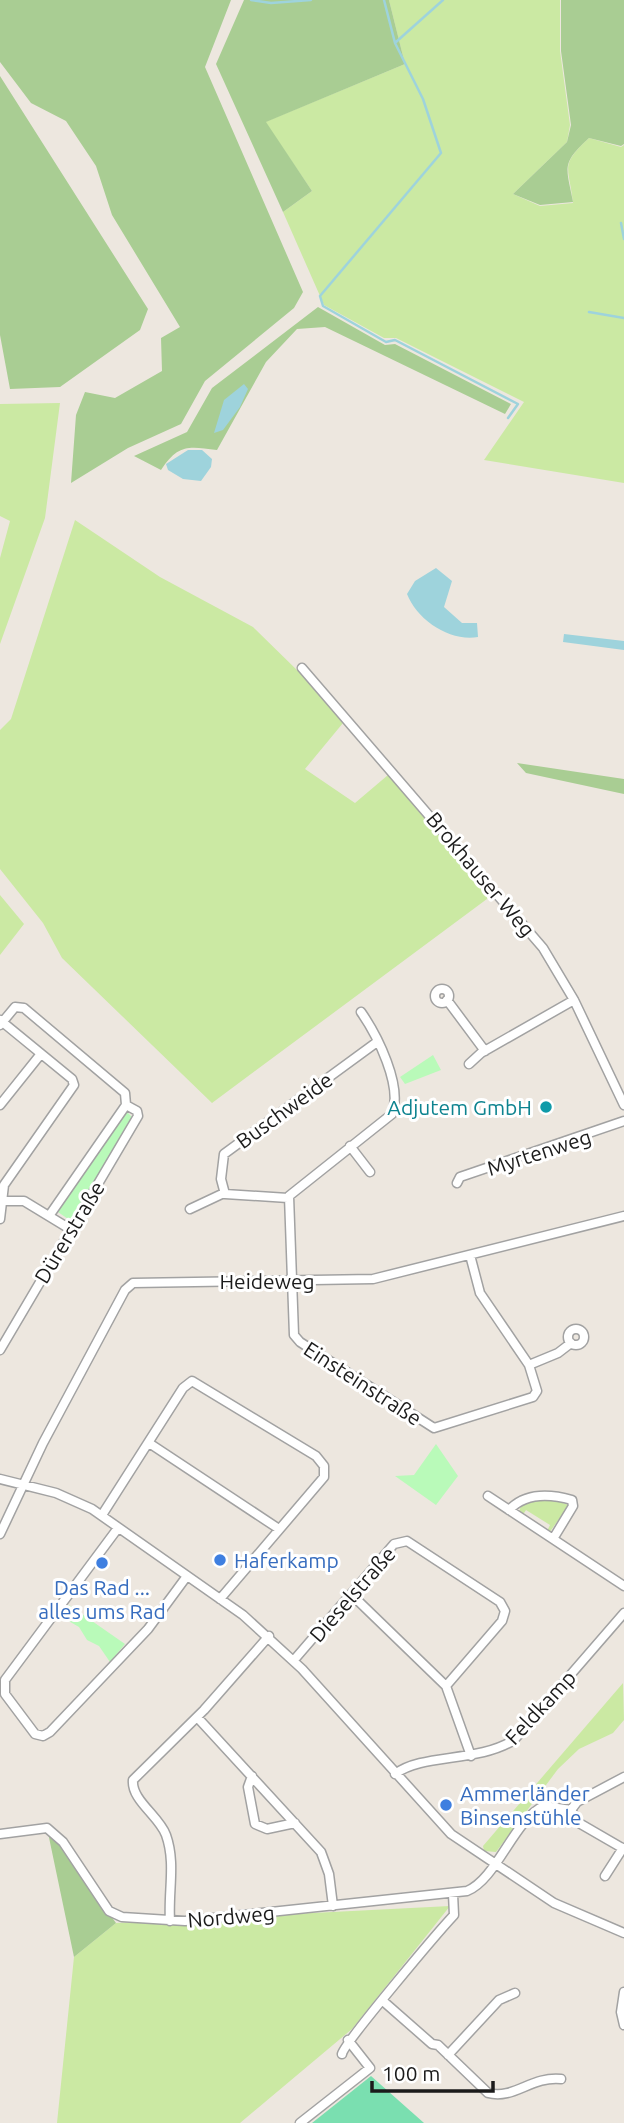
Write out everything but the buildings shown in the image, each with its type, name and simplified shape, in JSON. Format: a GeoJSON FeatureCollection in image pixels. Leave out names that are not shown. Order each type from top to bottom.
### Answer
{"type":"FeatureCollection","features":[{"type":"Feature","properties":{"kind":"street","name":"Brokhauser Weg"},"geometry":{"type":"LineString","coordinates":[[302,668],[543,948],[574,1000],[624,1105]]}},
{"type":"Feature","properties":{"kind":"street"},"geometry":{"type":"LineString","coordinates":[[447,1000],[485,1051]]}},
{"type":"Feature","properties":{"kind":"street"},"geometry":{"type":"LineString","coordinates":[[469,1064],[485,1051],[574,1000]]}},
{"type":"Feature","properties":{"kind":"street"},"geometry":{"type":"LineString","coordinates":[[0,1219],[5,1185],[74,1086],[72,1079],[1,1022],[19,1006],[125,1093],[126,1105],[49,1216]]}},
{"type":"Feature","properties":{"kind":"street"},"geometry":{"type":"LineString","coordinates":[[190,1209],[224,1193],[289,1198],[392,1114],[396,1105],[383,1049],[361,1013]]}},
{"type":"Feature","properties":{"kind":"street","name":"Buschweide"},"geometry":{"type":"LineString","coordinates":[[224,1193],[221,1179],[224,1154],[377,1042]]}},
{"type":"Feature","properties":{"kind":"street"},"geometry":{"type":"LineString","coordinates":[[0,1105],[40,1055]]}},
{"type":"Feature","properties":{"kind":"street","name":"Dürerstraße"},"geometry":{"type":"LineString","coordinates":[[0,1350],[138,1113],[126,1105]]}},
{"type":"Feature","properties":{"kind":"street","name":"Myrtenweg"},"geometry":{"type":"LineString","coordinates":[[457,1183],[460,1177],[624,1121]]}},
{"type":"Feature","properties":{"kind":"street"},"geometry":{"type":"LineString","coordinates":[[350,1146],[370,1172]]}},
{"type":"Feature","properties":{"kind":"street"},"geometry":{"type":"LineString","coordinates":[[289,1198],[292,1280]]}},
{"type":"Feature","properties":{"kind":"street"},"geometry":{"type":"LineString","coordinates":[[2,1201],[22,1200],[70,1229]]}},
{"type":"Feature","properties":{"kind":"street","name":"Heideweg"},"geometry":{"type":"LineString","coordinates":[[24,1484],[43,1443],[131,1284],[142,1281],[373,1279],[624,1216]]}},
{"type":"Feature","properties":{"kind":"street","name":"Einsteinstraße"},"geometry":{"type":"LineString","coordinates":[[292,1280],[292,1329],[296,1339],[433,1428],[533,1397],[537,1391],[528,1365],[480,1293],[470,1255]]}},
{"type":"Feature","properties":{"kind":"street"},"geometry":{"type":"LineString","coordinates":[[528,1365],[562,1351],[571,1343]]}},
{"type":"Feature","properties":{"kind":"street"},"geometry":{"type":"LineString","coordinates":[[102,1515],[183,1388],[193,1380],[243,1409],[287,1441],[316,1456],[325,1467],[324,1477],[220,1599]]}},
{"type":"Feature","properties":{"kind":"street"},"geometry":{"type":"LineString","coordinates":[[149,1443],[279,1530]]}},
{"type":"Feature","properties":{"kind":"street"},"geometry":{"type":"LineString","coordinates":[[0,1479],[63,1495],[102,1515],[220,1599],[269,1636],[294,1660],[442,1826],[494,1866],[554,1903],[624,1933]]}},
{"type":"Feature","properties":{"kind":"street"},"geometry":{"type":"LineString","coordinates":[[0,1534],[24,1484]]}},
{"type":"Feature","properties":{"kind":"street"},"geometry":{"type":"LineString","coordinates":[[509,1510],[521,1501],[545,1494],[572,1500],[574,1505],[552,1539]]}},
{"type":"Feature","properties":{"kind":"street"},"geometry":{"type":"LineString","coordinates":[[488,1496],[624,1586]]}},
{"type":"Feature","properties":{"kind":"street"},"geometry":{"type":"LineString","coordinates":[[118,1528],[5,1681],[5,1694],[35,1734],[43,1736],[51,1732],[149,1629],[187,1576]]}},
{"type":"Feature","properties":{"kind":"street","name":"Dieselstraße"},"geometry":{"type":"LineString","coordinates":[[294,1660],[394,1544],[407,1541],[500,1602],[505,1611],[502,1621],[446,1686]]}},
{"type":"Feature","properties":{"kind":"street"},"geometry":{"type":"LineString","coordinates":[[351,1594],[446,1686],[471,1756]]}},
{"type":"Feature","properties":{"kind":"street","name":"Feldkamp"},"geometry":{"type":"LineString","coordinates":[[395,1774],[408,1766],[500,1749],[517,1737],[624,1612]]}},
{"type":"Feature","properties":{"kind":"street"},"geometry":{"type":"LineString","coordinates":[[170,1921],[172,1866],[169,1844],[159,1821],[136,1794],[132,1782],[136,1773],[197,1717],[269,1636]]}},
{"type":"Feature","properties":{"kind":"street"},"geometry":{"type":"LineString","coordinates":[[197,1717],[296,1823],[323,1856],[333,1906]]}},
{"type":"Feature","properties":{"kind":"street"},"geometry":{"type":"LineString","coordinates":[[251,1776],[248,1784],[251,1815],[257,1826],[267,1829],[296,1823]]}},
{"type":"Feature","properties":{"kind":"street"},"geometry":{"type":"LineString","coordinates":[[605,1877],[623,1848],[579,1823],[570,1810],[577,1802],[624,1777]]}},
{"type":"Feature","properties":{"kind":"street","name":"Nordweg"},"geometry":{"type":"LineString","coordinates":[[0,1834],[47,1828],[63,1842],[112,1913],[121,1917],[170,1921],[453,1894],[477,1886],[494,1866],[496,1858],[539,1808],[549,1805],[570,1810]]}},
{"type":"Feature","properties":{"kind":"street"},"geometry":{"type":"LineString","coordinates":[[342,2054],[348,2040],[454,1915],[453,1894]]}},
{"type":"Feature","properties":{"kind":"street"},"geometry":{"type":"LineString","coordinates":[[624,1992],[621,2012],[624,2025]]}},
{"type":"Feature","properties":{"kind":"street"},"geometry":{"type":"LineString","coordinates":[[448,2055],[499,2000],[515,1993]]}},
{"type":"Feature","properties":{"kind":"street"},"geometry":{"type":"LineString","coordinates":[[383,2001],[492,2095],[506,2094],[545,2077],[561,2079]]}},
{"type":"Feature","properties":{"kind":"street"},"geometry":{"type":"LineString","coordinates":[[300,2123],[369,2068],[348,2040]]}},
{"type":"Feature","properties":{"kind":"green space"},"geometry":{"type":"Polygon","coordinates":[[[0,0],[231,0],[205,67],[303,292],[294,308],[205,381],[181,424],[128,448],[71,483],[76,415],[85,392],[115,398],[162,371],[161,338],[180,327],[112,215],[96,166],[66,121],[31,103],[0,62],[0,0]]]}},
{"type":"Feature","properties":{"kind":"green space"},"geometry":{"type":"Polygon","coordinates":[[[244,0],[389,0],[405,64],[266,122],[312,191],[283,212],[216,64],[244,0]]]}},
{"type":"Feature","properties":{"kind":"green space"},"geometry":{"type":"Polygon","coordinates":[[[389,0],[560,0],[560,51],[570,125],[567,142],[513,194],[540,206],[573,203],[568,167],[580,147],[589,138],[621,147],[624,145],[624,483],[484,460],[524,402],[396,338],[384,338],[324,305],[283,212],[312,191],[265,122],[405,64],[389,0]]]}},
{"type":"Feature","properties":{"kind":"green space"},"geometry":{"type":"Polygon","coordinates":[[[561,0],[624,0],[624,144],[621,146],[589,138],[574,154],[568,166],[573,202],[540,205],[513,194],[567,142],[571,125],[561,51],[561,0]]]}},
{"type":"Feature","properties":{"kind":"green space"},"geometry":{"type":"Polygon","coordinates":[[[0,76],[148,309],[140,330],[60,387],[10,389],[0,335],[0,76]]]}},
{"type":"Feature","properties":{"kind":"green space"},"geometry":{"type":"Polygon","coordinates":[[[318,307],[385,345],[395,344],[511,404],[505,414],[325,327],[297,329],[266,362],[217,450],[184,449],[173,455],[161,470],[134,456],[187,432],[212,388],[318,307]]]}},
{"type":"Feature","properties":{"kind":"green space"},"geometry":{"type":"Polygon","coordinates":[[[60,403],[45,518],[0,644],[0,558],[10,521],[0,516],[0,404],[60,403]]]}},
{"type":"Feature","properties":{"kind":"green space"},"geometry":{"type":"Polygon","coordinates":[[[75,520],[160,577],[253,627],[300,673],[343,723],[305,769],[355,803],[388,775],[491,896],[212,1103],[62,958],[43,923],[0,869],[0,730],[11,719],[75,520]]]}},
{"type":"Feature","properties":{"kind":"green space"},"geometry":{"type":"Polygon","coordinates":[[[517,763],[624,779],[624,794],[526,773],[517,763]]]}},
{"type":"Feature","properties":{"kind":"green space"},"geometry":{"type":"Polygon","coordinates":[[[0,895],[24,924],[0,955],[0,895]]]}},
{"type":"Feature","properties":{"kind":"green space"},"geometry":{"type":"Polygon","coordinates":[[[433,1055],[441,1070],[405,1084],[400,1077],[433,1055]]]}},
{"type":"Feature","properties":{"kind":"green space"},"geometry":{"type":"Polygon","coordinates":[[[126,1111],[132,1117],[130,1124],[71,1221],[55,1210],[126,1111]]]}},
{"type":"Feature","properties":{"kind":"green space"},"geometry":{"type":"Polygon","coordinates":[[[436,1444],[458,1476],[436,1505],[395,1476],[414,1475],[436,1444]]]}},
{"type":"Feature","properties":{"kind":"green space"},"geometry":{"type":"Polygon","coordinates":[[[546,1498],[569,1505],[549,1533],[547,1531],[550,1525],[526,1510],[522,1516],[519,1513],[521,1505],[546,1498]]]}},
{"type":"Feature","properties":{"kind":"green space"},"geometry":{"type":"Polygon","coordinates":[[[69,1605],[125,1644],[110,1662],[99,1646],[87,1640],[79,1627],[60,1616],[69,1605]]]}},
{"type":"Feature","properties":{"kind":"green space"},"geometry":{"type":"Polygon","coordinates":[[[623,1683],[624,1720],[613,1733],[579,1749],[558,1769],[496,1852],[484,1851],[483,1846],[623,1683]]]}},
{"type":"Feature","properties":{"kind":"green space"},"geometry":{"type":"Polygon","coordinates":[[[47,1828],[116,1923],[74,1957],[47,1828]]]}},
{"type":"Feature","properties":{"kind":"green space"},"geometry":{"type":"Polygon","coordinates":[[[450,1906],[352,2029],[240,2123],[57,2123],[74,1957],[116,1923],[450,1906]]]}},
{"type":"Feature","properties":{"kind":"green space"},"geometry":{"type":"Polygon","coordinates":[[[371,2076],[424,2123],[312,2123],[371,2076]]]}},
{"type":"Feature","properties":{"kind":"water"},"geometry":{"type":"Polygon","coordinates":[[[244,384],[248,389],[240,407],[223,430],[214,433],[224,400],[244,384]]]}},
{"type":"Feature","properties":{"kind":"water"},"geometry":{"type":"Polygon","coordinates":[[[188,450],[202,450],[212,459],[211,467],[201,481],[183,479],[168,470],[166,464],[188,450]]]}},
{"type":"Feature","properties":{"kind":"water"},"geometry":{"type":"Polygon","coordinates":[[[436,568],[452,581],[444,607],[462,623],[477,623],[478,637],[456,636],[436,627],[412,604],[407,594],[415,581],[436,568]]]}},
{"type":"Feature","properties":{"kind":"water"},"geometry":{"type":"Polygon","coordinates":[[[564,634],[624,641],[624,650],[563,642],[564,634]]]}},
{"type":"Feature","properties":{"kind":"waterway"},"geometry":{"type":"LineString","coordinates":[[251,0],[271,3],[311,0]]}},
{"type":"Feature","properties":{"kind":"waterway"},"geometry":{"type":"LineString","coordinates":[[384,0],[395,43],[423,99],[441,153],[320,296],[323,306],[386,342],[395,340],[518,404],[508,418]]}},
{"type":"Feature","properties":{"kind":"waterway"},"geometry":{"type":"LineString","coordinates":[[396,42],[443,0]]}},
{"type":"Feature","properties":{"kind":"waterway"},"geometry":{"type":"LineString","coordinates":[[621,223],[624,239]]}},
{"type":"Feature","properties":{"kind":"waterway"},"geometry":{"type":"LineString","coordinates":[[589,312],[624,318]]}},
{"type":"Feature","properties":{"kind":"place","name":"Adjutem GmbH"},"geometry":{"type":"Point","coordinates":[546,1107]}},
{"type":"Feature","properties":{"kind":"place","name":"Haferkamp"},"geometry":{"type":"Point","coordinates":[220,1560]}},
{"type":"Feature","properties":{"kind":"place","name":"Das Rad ... alles ums Rad"},"geometry":{"type":"Point","coordinates":[102,1563]}},
{"type":"Feature","properties":{"kind":"place","name":"Ammerländer Binsenstühle"},"geometry":{"type":"Point","coordinates":[446,1805]}}]}
